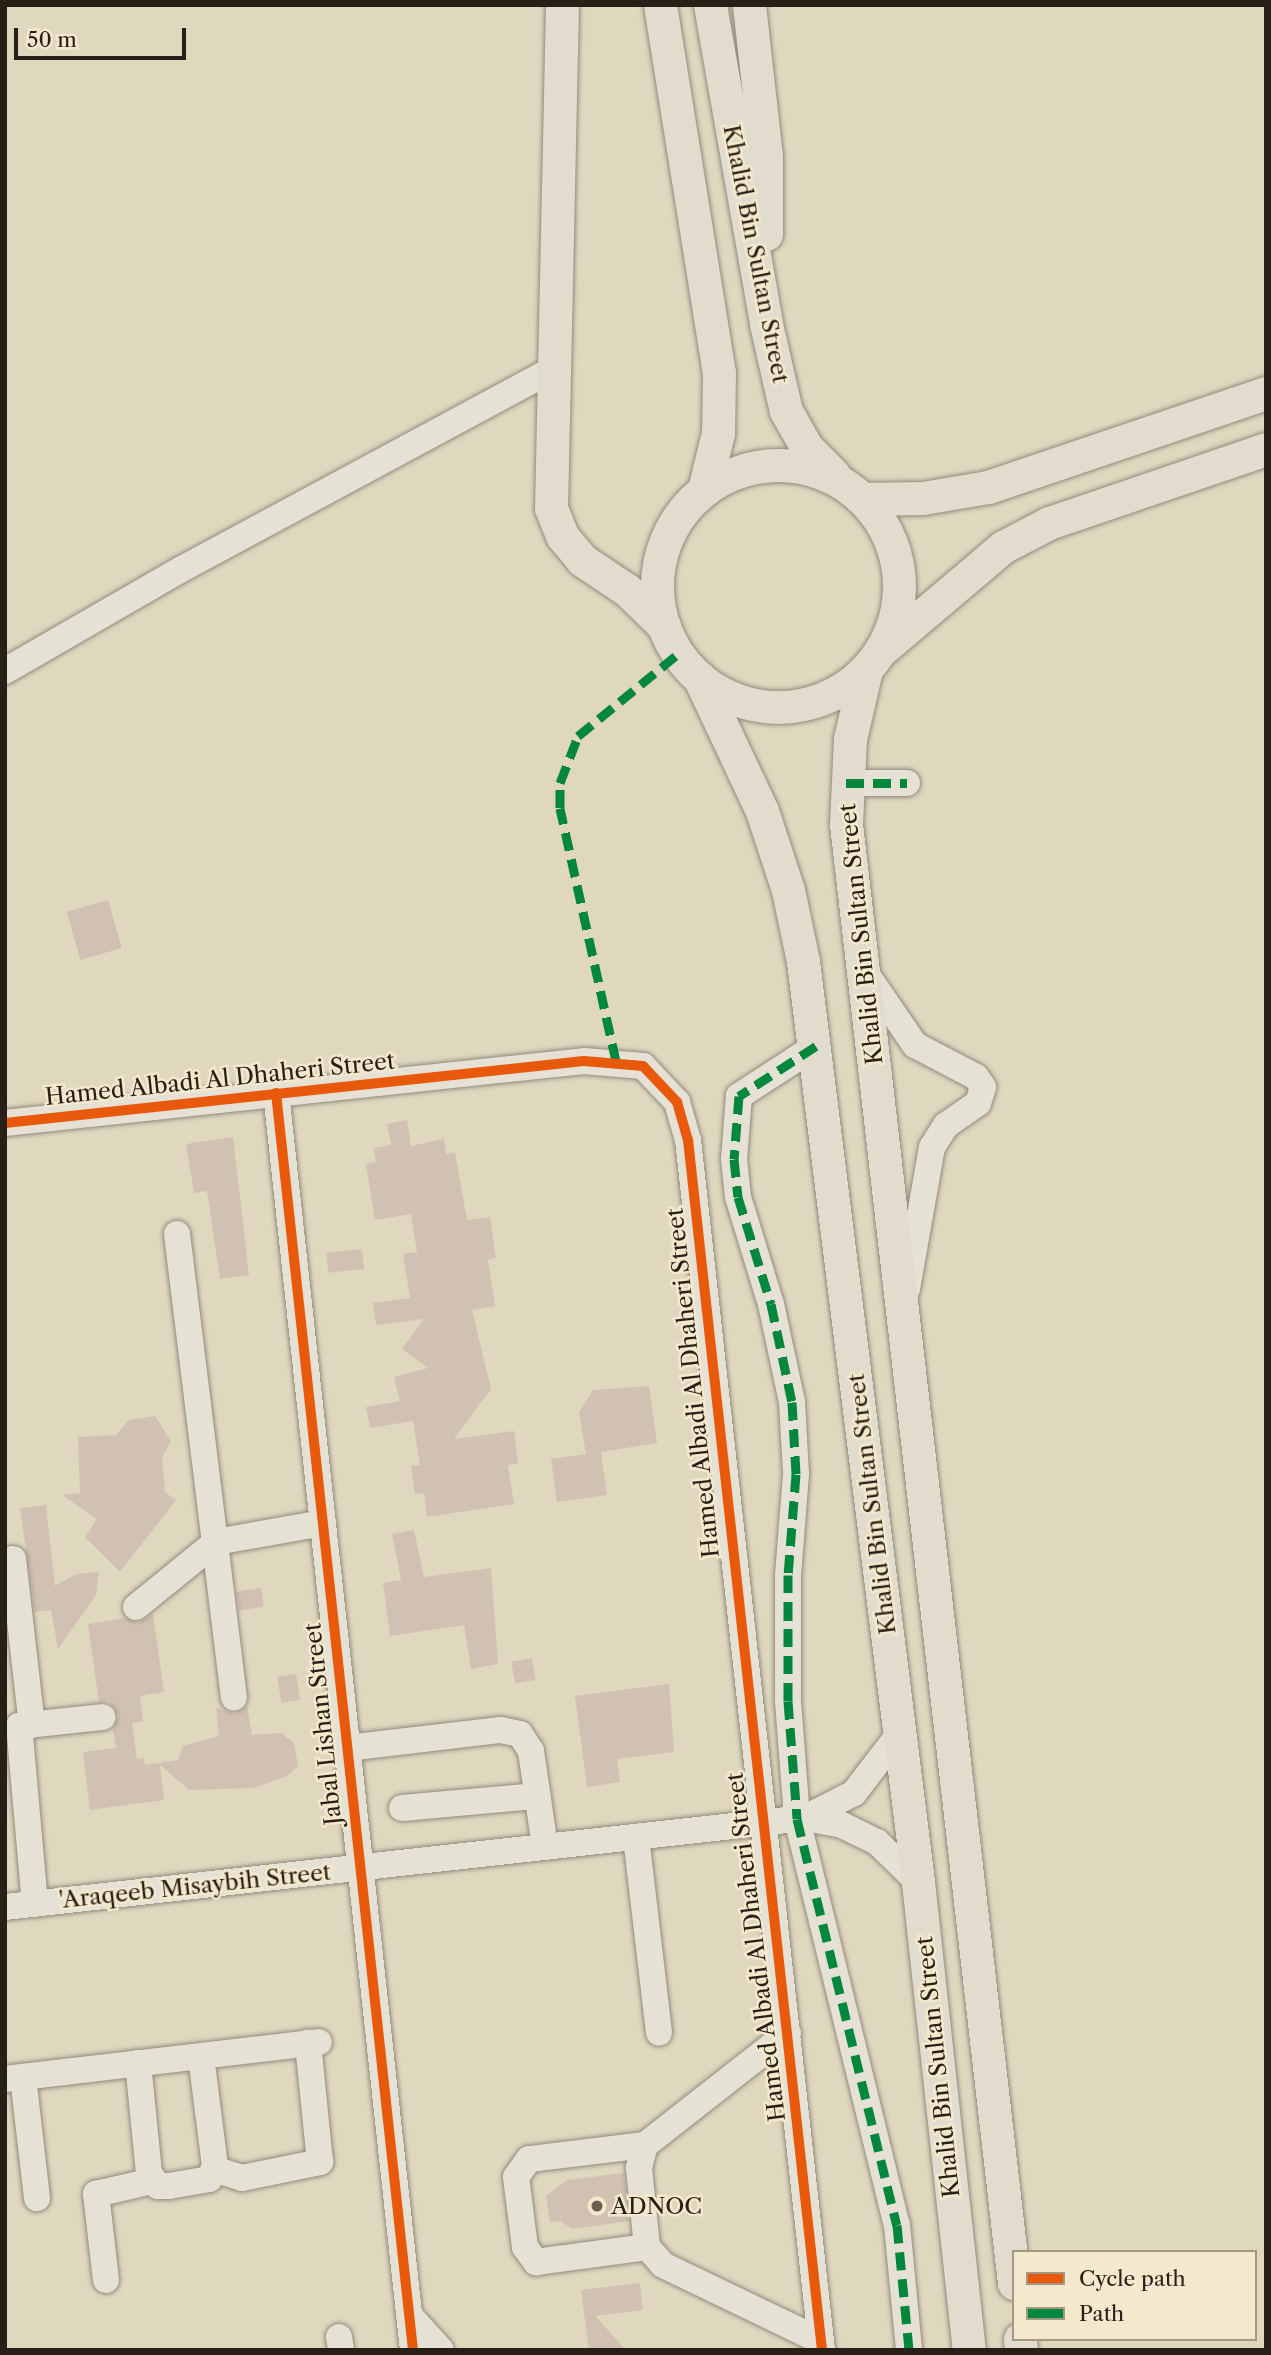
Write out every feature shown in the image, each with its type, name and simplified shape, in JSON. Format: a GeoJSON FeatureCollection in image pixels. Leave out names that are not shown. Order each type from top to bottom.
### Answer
{"type":"FeatureCollection","features":[{"type":"Feature","properties":{"kind":"main road"},"geometry":{"type":"LineString","coordinates":[[562,5],[551,508],[563,537],[582,560],[627,590],[664,626]]}},
{"type":"Feature","properties":{"kind":"main road"},"geometry":{"type":"LineString","coordinates":[[660,5],[719,372],[718,433],[704,490]]}},
{"type":"Feature","properties":{"kind":"main road","name":"Khalid Bin Sultan Street"},"geometry":{"type":"LineString","coordinates":[[710,5],[766,324],[796,432],[853,491]]}},
{"type":"Feature","properties":{"kind":"main road"},"geometry":{"type":"LineString","coordinates":[[749,5],[766,157],[766,324]]}},
{"type":"Feature","properties":{"kind":"main road"},"geometry":{"type":"LineString","coordinates":[[853,491],[923,498],[988,487],[1266,393]]}},
{"type":"Feature","properties":{"kind":"main road"},"geometry":{"type":"LineString","coordinates":[[873,661],[894,621],[898,577],[883,525],[853,491],[817,471],[768,465],[729,474],[704,490],[667,537],[658,596],[664,626],[678,654],[699,677],[730,697],[765,707],[802,705],[836,693],[873,661],[1003,547],[1049,523],[1266,449]]}},
{"type":"Feature","properties":{"kind":"main road","name":"Khalid Bin Sultan Street"},"geometry":{"type":"LineString","coordinates":[[873,661],[846,783],[863,968],[1012,2266]]}},
{"type":"Feature","properties":{"kind":"main road","name":"Khalid Bin Sultan Street"},"geometry":{"type":"LineString","coordinates":[[699,677],[762,811],[788,890],[816,1046],[918,1882],[969,2350]]}},
{"type":"Feature","properties":{"kind":"street"},"geometry":{"type":"LineString","coordinates":[[5,671],[180,570],[554,369]]}},
{"type":"Feature","properties":{"kind":"street"},"geometry":{"type":"LineString","coordinates":[[846,783],[907,783]]}},
{"type":"Feature","properties":{"kind":"street"},"geometry":{"type":"LineString","coordinates":[[863,968],[886,1009],[915,1045],[976,1077],[984,1093],[946,1125],[932,1147],[903,1319]]}},
{"type":"Feature","properties":{"kind":"street"},"geometry":{"type":"LineString","coordinates":[[816,1046],[738,1096],[734,1159],[738,1197],[771,1304],[792,1402],[796,1474],[788,1575],[788,1689],[801,1818],[897,2225],[908,2350]]}},
{"type":"Feature","properties":{"kind":"street","name":"Hamed Albadi Al Dhaheri Street"},"geometry":{"type":"LineString","coordinates":[[5,1123],[276,1093],[616,1061],[643,1066],[677,1101],[688,1140],[821,2345]]}},
{"type":"Feature","properties":{"kind":"street","name":"Jabal Lishan Street"},"geometry":{"type":"LineString","coordinates":[[276,1093],[413,2350]]}},
{"type":"Feature","properties":{"kind":"street"},"geometry":{"type":"LineString","coordinates":[[177,1234],[234,1698]]}},
{"type":"Feature","properties":{"kind":"street"},"geometry":{"type":"LineString","coordinates":[[136,1607],[216,1542],[323,1523]]}},
{"type":"Feature","properties":{"kind":"street"},"geometry":{"type":"LineString","coordinates":[[13,1559],[32,1725]]}},
{"type":"Feature","properties":{"kind":"street"},"geometry":{"type":"LineString","coordinates":[[35,1903],[19,1726],[103,1717]]}},
{"type":"Feature","properties":{"kind":"street"},"geometry":{"type":"LineString","coordinates":[[347,1748],[514,1732],[529,1745],[545,1847]]}},
{"type":"Feature","properties":{"kind":"street","name":"'Araqeeb Misaybih Street"},"geometry":{"type":"LineString","coordinates":[[801,1818],[854,1793],[900,1733]]}},
{"type":"Feature","properties":{"kind":"street"},"geometry":{"type":"LineString","coordinates":[[402,1808],[537,1796]]}},
{"type":"Feature","properties":{"kind":"street","name":"'Araqeeb Misaybih Street"},"geometry":{"type":"LineString","coordinates":[[5,1907],[801,1818],[842,1825],[877,1842],[918,1882]]}},
{"type":"Feature","properties":{"kind":"street"},"geometry":{"type":"LineString","coordinates":[[636,1837],[659,2033]]}},
{"type":"Feature","properties":{"kind":"street"},"geometry":{"type":"LineString","coordinates":[[647,2247],[536,2262],[525,2247],[516,2177],[529,2160],[645,2145],[788,2033]]}},
{"type":"Feature","properties":{"kind":"street"},"geometry":{"type":"LineString","coordinates":[[37,2198],[14,2078],[138,2063],[178,2054],[201,2057],[314,2042],[320,2162],[242,2178],[214,2169]]}},
{"type":"Feature","properties":{"kind":"street"},"geometry":{"type":"LineString","coordinates":[[201,2057],[214,2169]]}},
{"type":"Feature","properties":{"kind":"street"},"geometry":{"type":"LineString","coordinates":[[138,2063],[152,2181]]}},
{"type":"Feature","properties":{"kind":"street"},"geometry":{"type":"LineString","coordinates":[[645,2145],[639,2168],[647,2247],[663,2265],[821,2345]]}},
{"type":"Feature","properties":{"kind":"street"},"geometry":{"type":"LineString","coordinates":[[106,2280],[96,2194],[152,2181],[169,2186],[201,2181],[214,2169]]}},
{"type":"Feature","properties":{"kind":"street"},"geometry":{"type":"LineString","coordinates":[[409,2315],[441,2350]]}},
{"type":"Feature","properties":{"kind":"building"},"geometry":{"type":"Polygon","coordinates":[[[108,900],[122,948],[80,960],[67,912],[108,900]]]}},
{"type":"Feature","properties":{"kind":"building"},"geometry":{"type":"Polygon","coordinates":[[[407,1120],[411,1146],[444,1139],[446,1154],[455,1153],[467,1220],[490,1217],[496,1258],[488,1260],[495,1306],[472,1310],[491,1389],[454,1439],[514,1431],[518,1464],[508,1465],[514,1504],[427,1517],[424,1493],[415,1494],[411,1466],[420,1465],[413,1421],[370,1428],[366,1407],[400,1401],[394,1377],[428,1368],[402,1349],[424,1319],[376,1325],[373,1303],[410,1298],[403,1254],[417,1252],[411,1214],[375,1220],[366,1164],[376,1162],[374,1148],[391,1145],[387,1124],[407,1120]]]}},
{"type":"Feature","properties":{"kind":"building"},"geometry":{"type":"Polygon","coordinates":[[[233,1137],[249,1275],[220,1279],[207,1191],[194,1193],[186,1144],[233,1137]]]}},
{"type":"Feature","properties":{"kind":"building"},"geometry":{"type":"Polygon","coordinates":[[[362,1249],[364,1269],[328,1273],[326,1253],[362,1249]]]}},
{"type":"Feature","properties":{"kind":"building"},"geometry":{"type":"Polygon","coordinates":[[[649,1386],[657,1443],[601,1452],[607,1495],[557,1502],[551,1459],[586,1454],[579,1412],[593,1390],[649,1386]]]}},
{"type":"Feature","properties":{"kind":"building"},"geometry":{"type":"Polygon","coordinates":[[[155,1416],[171,1441],[162,1457],[165,1492],[176,1500],[120,1572],[85,1537],[97,1519],[62,1495],[80,1493],[78,1437],[116,1435],[129,1420],[155,1416]]]}},
{"type":"Feature","properties":{"kind":"building"},"geometry":{"type":"Polygon","coordinates":[[[46,1505],[55,1586],[76,1574],[99,1572],[96,1595],[58,1649],[51,1610],[35,1612],[20,1508],[46,1505]]]}},
{"type":"Feature","properties":{"kind":"building"},"geometry":{"type":"Polygon","coordinates":[[[414,1530],[424,1577],[491,1568],[498,1664],[471,1669],[464,1625],[390,1636],[383,1583],[401,1580],[392,1534],[414,1530]]]}},
{"type":"Feature","properties":{"kind":"building"},"geometry":{"type":"Polygon","coordinates":[[[261,1588],[264,1607],[239,1611],[236,1592],[261,1588]]]}},
{"type":"Feature","properties":{"kind":"building"},"geometry":{"type":"Polygon","coordinates":[[[153,1614],[164,1692],[140,1696],[143,1721],[132,1723],[137,1759],[144,1758],[145,1765],[178,1760],[183,1746],[219,1736],[216,1708],[235,1714],[247,1706],[252,1735],[281,1733],[294,1743],[298,1766],[287,1776],[253,1788],[189,1790],[160,1765],[164,1800],[90,1810],[83,1752],[116,1748],[113,1729],[119,1716],[109,1700],[99,1702],[88,1624],[125,1618],[138,1623],[153,1614]]]}},
{"type":"Feature","properties":{"kind":"building"},"geometry":{"type":"Polygon","coordinates":[[[532,1658],[536,1680],[515,1683],[511,1662],[532,1658]]]}},
{"type":"Feature","properties":{"kind":"building"},"geometry":{"type":"Polygon","coordinates":[[[296,1674],[300,1700],[281,1703],[277,1677],[296,1674]]]}},
{"type":"Feature","properties":{"kind":"building"},"geometry":{"type":"Polygon","coordinates":[[[669,1684],[674,1752],[617,1759],[620,1782],[587,1787],[575,1696],[669,1684]]]}},
{"type":"Feature","properties":{"kind":"building","name":"ADNOC"},"geometry":{"type":"Polygon","coordinates":[[[624,2173],[629,2221],[573,2229],[560,2221],[550,2222],[546,2196],[567,2180],[624,2173]]]}},
{"type":"Feature","properties":{"kind":"building"},"geometry":{"type":"Polygon","coordinates":[[[640,2283],[643,2310],[595,2316],[626,2350],[589,2350],[581,2290],[640,2283]]]}},
{"type":"Feature","properties":{"kind":"marked path"},"geometry":{"type":"LineString","coordinates":[[616,1061],[560,808],[560,783],[578,736],[678,654]]}},
{"type":"Feature","properties":{"kind":"marked path"},"geometry":{"type":"LineString","coordinates":[[846,783],[907,783]]}},
{"type":"Feature","properties":{"kind":"marked path"},"geometry":{"type":"LineString","coordinates":[[816,1046],[739,1096],[734,1159],[738,1197],[771,1304],[792,1402],[796,1474],[788,1575],[788,1701],[797,1819],[897,2225],[909,2350]]}},
{"type":"Feature","properties":{"kind":"cycle path"},"geometry":{"type":"LineString","coordinates":[[5,1123],[584,1061],[643,1066],[677,1102],[688,1140],[822,2350]]}},
{"type":"Feature","properties":{"kind":"cycle path"},"geometry":{"type":"LineString","coordinates":[[276,1093],[413,2350]]}},
{"type":"Feature","properties":{"kind":"place","name":"ADNOC"},"geometry":{"type":"Point","coordinates":[597,2206]}}]}
